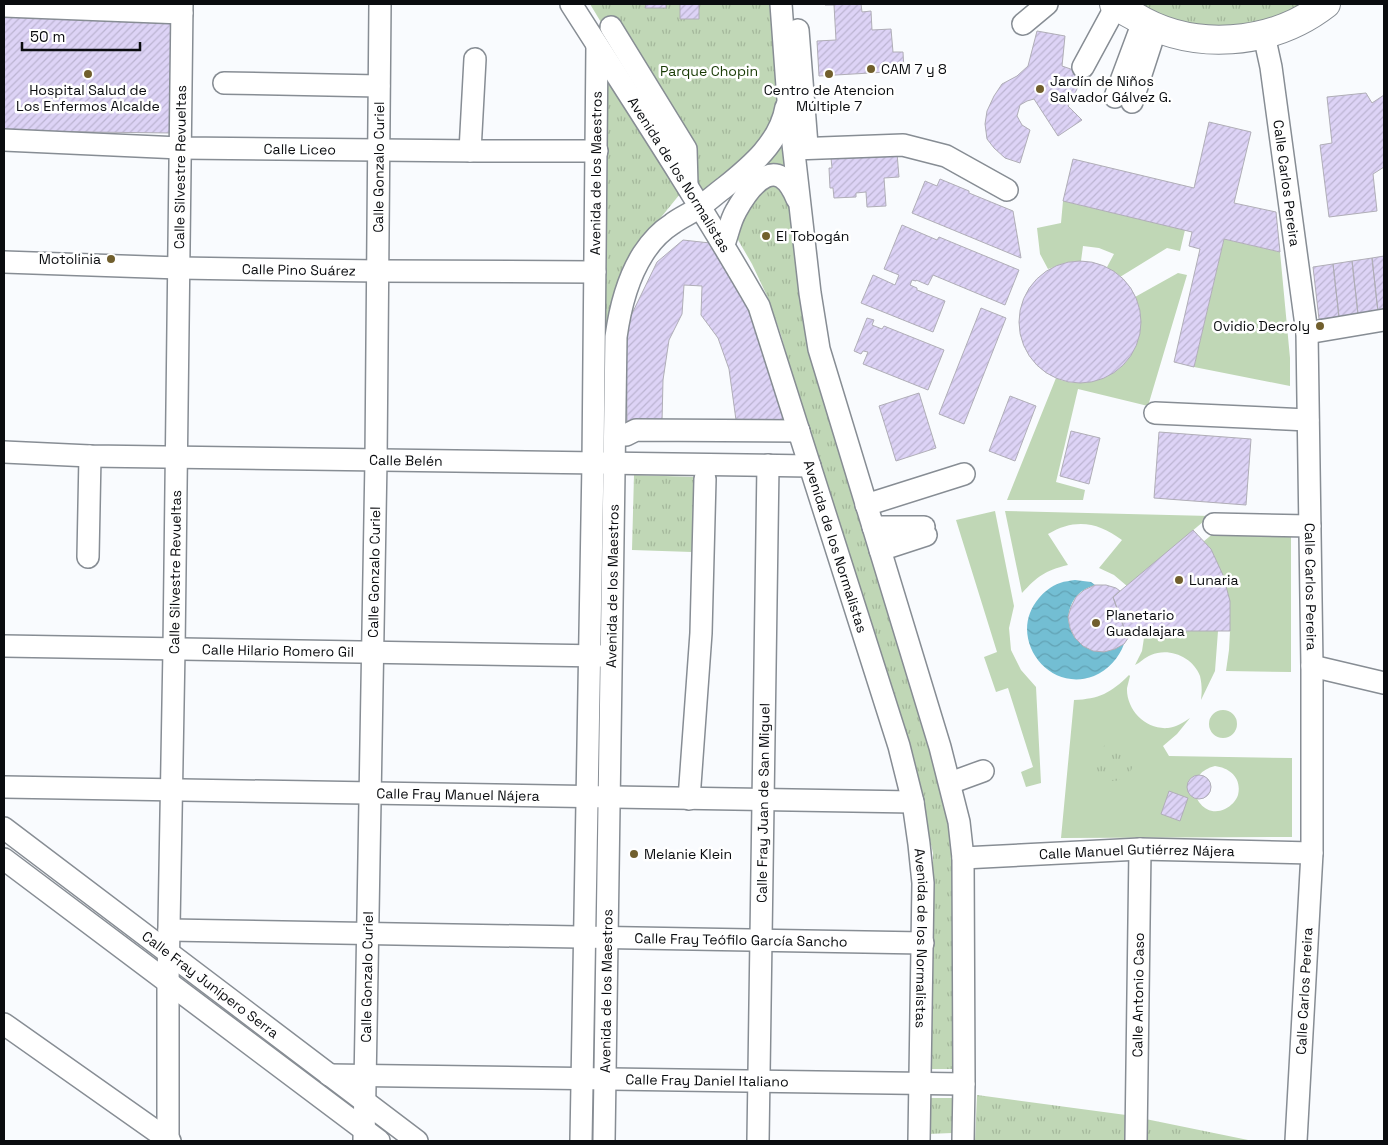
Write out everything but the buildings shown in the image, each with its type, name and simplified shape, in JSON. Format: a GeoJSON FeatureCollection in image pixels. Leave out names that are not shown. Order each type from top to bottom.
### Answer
{"type":"FeatureCollection","features":[{"type":"Feature","properties":{"kind":"main road"},"geometry":{"type":"LineString","coordinates":[[1115,5],[1150,25],[1188,37],[1226,40],[1264,35],[1290,26],[1326,4]]}},
{"type":"Feature","properties":{"kind":"street","name":"Calle Gonzalo Curiel"},"geometry":{"type":"LineString","coordinates":[[369,1138],[365,1102],[365,1076],[376,460],[380,4]]}},
{"type":"Feature","properties":{"kind":"street","name":"Avenida de los Normalistas"},"geometry":{"type":"LineString","coordinates":[[571,4],[701,206],[759,306],[899,746],[920,844],[923,883],[919,1141]]}},
{"type":"Feature","properties":{"kind":"street"},"geometry":{"type":"LineString","coordinates":[[781,4],[788,100],[801,148]]}},
{"type":"Feature","properties":{"kind":"street"},"geometry":{"type":"LineString","coordinates":[[1023,24],[1047,4]]}},
{"type":"Feature","properties":{"kind":"street"},"geometry":{"type":"LineString","coordinates":[[1083,68],[1115,5]]}},
{"type":"Feature","properties":{"kind":"street"},"geometry":{"type":"LineString","coordinates":[[4,6],[182,8]]}},
{"type":"Feature","properties":{"kind":"street","name":"Calle Silvestre Revueltas"},"geometry":{"type":"LineString","coordinates":[[168,1141],[168,953],[177,457],[182,8]]}},
{"type":"Feature","properties":{"kind":"street"},"geometry":{"type":"LineString","coordinates":[[1124,99],[1150,25]]}},
{"type":"Feature","properties":{"kind":"street"},"geometry":{"type":"LineString","coordinates":[[611,27],[686,149],[687,185]]}},
{"type":"Feature","properties":{"kind":"street"},"geometry":{"type":"LineString","coordinates":[[798,30],[801,148],[800,207],[819,349],[937,737],[959,822],[963,858],[963,1141]]}},
{"type":"Feature","properties":{"kind":"street","name":"Calle Carlos Pereira"},"geometry":{"type":"LineString","coordinates":[[1264,35],[1271,67],[1306,332],[1312,666],[1312,853],[1296,1141]]}},
{"type":"Feature","properties":{"kind":"street","name":"Avenida de los Maestros"},"geometry":{"type":"LineString","coordinates":[[581,1141],[598,46]]}},
{"type":"Feature","properties":{"kind":"street"},"geometry":{"type":"LineString","coordinates":[[470,151],[475,59]]}},
{"type":"Feature","properties":{"kind":"street"},"geometry":{"type":"LineString","coordinates":[[224,83],[379,86]]}},
{"type":"Feature","properties":{"kind":"street","name":"Avenida de los Maestros"},"geometry":{"type":"LineString","coordinates":[[604,1141],[616,337],[619,317],[625,293],[643,254],[670,224],[701,206],[741,173],[771,143],[785,114],[788,100]]}},
{"type":"Feature","properties":{"kind":"street","name":"Calle Liceo"},"geometry":{"type":"LineString","coordinates":[[4,140],[180,148],[597,151]]}},
{"type":"Feature","properties":{"kind":"street"},"geometry":{"type":"LineString","coordinates":[[801,148],[903,145],[946,156],[1007,190]]}},
{"type":"Feature","properties":{"kind":"street"},"geometry":{"type":"LineString","coordinates":[[724,244],[735,212],[750,189],[764,176],[772,175],[786,179],[792,186],[800,207]]}},
{"type":"Feature","properties":{"kind":"street","name":"Calle Pino Suárez"},"geometry":{"type":"LineString","coordinates":[[4,262],[179,268],[595,272]]}},
{"type":"Feature","properties":{"kind":"street"},"geometry":{"type":"LineString","coordinates":[[1306,332],[1384,320]]}},
{"type":"Feature","properties":{"kind":"street"},"geometry":{"type":"LineString","coordinates":[[1155,413],[1308,420]]}},
{"type":"Feature","properties":{"kind":"street"},"geometry":{"type":"LineString","coordinates":[[616,435],[626,435],[636,430],[799,431]]}},
{"type":"Feature","properties":{"kind":"street","name":"Calle Belén"},"geometry":{"type":"LineString","coordinates":[[4,452],[90,456],[810,466]]}},
{"type":"Feature","properties":{"kind":"street"},"geometry":{"type":"LineString","coordinates":[[88,558],[90,456]]}},
{"type":"Feature","properties":{"kind":"street","name":"Calle Fray Juan de San Miguel"},"geometry":{"type":"LineString","coordinates":[[758,1141],[768,465]]}},
{"type":"Feature","properties":{"kind":"street"},"geometry":{"type":"LineString","coordinates":[[866,505],[964,474]]}},
{"type":"Feature","properties":{"kind":"street"},"geometry":{"type":"LineString","coordinates":[[689,799],[701,633],[705,479]]}},
{"type":"Feature","properties":{"kind":"street"},"geometry":{"type":"LineString","coordinates":[[1214,524],[1310,526]]}},
{"type":"Feature","properties":{"kind":"street"},"geometry":{"type":"LineString","coordinates":[[873,527],[925,531],[880,550]]}},
{"type":"Feature","properties":{"kind":"street","name":"Calle Hilario Romero Gil"},"geometry":{"type":"LineString","coordinates":[[4,646],[612,656]]}},
{"type":"Feature","properties":{"kind":"street"},"geometry":{"type":"LineString","coordinates":[[1312,666],[1384,683]]}},
{"type":"Feature","properties":{"kind":"street"},"geometry":{"type":"LineString","coordinates":[[950,784],[983,771]]}},
{"type":"Feature","properties":{"kind":"street","name":"Calle Fray Manuel Nájera"},"geometry":{"type":"LineString","coordinates":[[4,787],[912,802]]}},
{"type":"Feature","properties":{"kind":"street","name":"Calle Fray Junípero Serra"},"geometry":{"type":"LineString","coordinates":[[4,828],[417,1141]]}},
{"type":"Feature","properties":{"kind":"street","name":"Calle Manuel Gutiérrez Nájera"},"geometry":{"type":"LineString","coordinates":[[963,858],[1140,849],[1312,853]]}},
{"type":"Feature","properties":{"kind":"street","name":"Calle Antonio Caso"},"geometry":{"type":"LineString","coordinates":[[1136,1141],[1140,849]]}},
{"type":"Feature","properties":{"kind":"street","name":"Calle Fray Junípero Serra"},"geometry":{"type":"LineString","coordinates":[[4,859],[168,982],[369,1138]]}},
{"type":"Feature","properties":{"kind":"street","name":"Calle Fray Teófilo García Sancho"},"geometry":{"type":"LineString","coordinates":[[169,930],[923,943]]}},
{"type":"Feature","properties":{"kind":"street"},"geometry":{"type":"LineString","coordinates":[[4,1024],[168,1141]]}},
{"type":"Feature","properties":{"kind":"street","name":"Calle Fray Daniel Italiano"},"geometry":{"type":"LineString","coordinates":[[329,1075],[964,1084]]}},
{"type":"Feature","properties":{"kind":"green space","name":"Parque Chopin"},"geometry":{"type":"Polygon","coordinates":[[[590,4],[773,4],[778,105],[770,135],[706,197],[590,4]]]}},
{"type":"Feature","properties":{"kind":"green space"},"geometry":{"type":"Polygon","coordinates":[[[1131,4],[1307,4],[1266,24],[1192,29],[1131,4]]]}},
{"type":"Feature","properties":{"kind":"green space"},"geometry":{"type":"Polygon","coordinates":[[[608,78],[680,194],[649,232],[628,266],[607,451],[600,450],[608,78]]]}},
{"type":"Feature","properties":{"kind":"green space"},"geometry":{"type":"Polygon","coordinates":[[[781,136],[790,175],[759,173],[781,136]]]}},
{"type":"Feature","properties":{"kind":"green space"},"geometry":{"type":"Polygon","coordinates":[[[768,181],[790,195],[952,820],[958,1069],[930,1069],[933,853],[907,740],[807,427],[781,335],[768,298],[752,264],[734,233],[743,209],[768,181]]]}},
{"type":"Feature","properties":{"kind":"green space"},"geometry":{"type":"Polygon","coordinates":[[[1063,201],[1185,230],[1180,251],[1167,248],[1120,277],[1107,267],[1114,254],[1099,248],[1083,246],[1081,261],[1068,262],[1048,269],[1040,254],[1037,228],[1061,223],[1063,201]]]}},
{"type":"Feature","properties":{"kind":"green space"},"geometry":{"type":"Polygon","coordinates":[[[1224,239],[1280,252],[1290,358],[1290,386],[1194,367],[1224,239]]]}},
{"type":"Feature","properties":{"kind":"green space"},"geometry":{"type":"Polygon","coordinates":[[[1178,273],[1187,275],[1148,406],[1078,389],[1056,482],[1085,490],[1083,500],[1007,500],[1056,378],[1082,383],[1095,381],[1107,376],[1118,368],[1128,359],[1135,348],[1139,335],[1140,316],[1135,297],[1178,273]]]}},
{"type":"Feature","properties":{"kind":"green space"},"geometry":{"type":"Polygon","coordinates":[[[634,475],[695,477],[692,552],[632,550],[634,475]]]}},
{"type":"Feature","properties":{"kind":"green space"},"geometry":{"type":"Polygon","coordinates":[[[995,511],[1014,606],[1009,628],[1011,650],[1021,670],[1036,687],[1041,783],[1026,787],[1021,772],[1033,767],[1008,688],[996,692],[984,657],[997,652],[956,520],[995,511]]]}},
{"type":"Feature","properties":{"kind":"green space"},"geometry":{"type":"Polygon","coordinates":[[[1005,511],[1210,516],[1127,586],[1114,575],[1099,568],[1122,540],[1104,529],[1086,524],[1077,524],[1058,529],[1048,534],[1068,565],[1042,575],[1022,593],[1005,511]]]}},
{"type":"Feature","properties":{"kind":"green space"},"geometry":{"type":"Polygon","coordinates":[[[1215,532],[1291,533],[1291,672],[1226,671],[1230,631],[1203,542],[1215,532]]]}},
{"type":"Feature","properties":{"kind":"green space"},"geometry":{"type":"Polygon","coordinates":[[[1145,631],[1218,631],[1215,671],[1201,700],[1202,688],[1197,669],[1180,655],[1165,652],[1158,653],[1149,656],[1135,665],[1142,651],[1145,631]]]}},
{"type":"Feature","properties":{"kind":"green space"},"geometry":{"type":"Polygon","coordinates":[[[1130,676],[1127,688],[1130,704],[1139,717],[1152,726],[1160,728],[1174,727],[1190,718],[1177,734],[1163,746],[1169,756],[1292,758],[1292,837],[1061,838],[1074,700],[1104,694],[1130,676]],[[1215,766],[1204,771],[1197,778],[1195,787],[1196,796],[1200,803],[1207,809],[1215,811],[1225,809],[1231,805],[1238,795],[1239,789],[1234,775],[1215,766]]]}},
{"type":"Feature","properties":{"kind":"green space"},"geometry":{"type":"Polygon","coordinates":[[[1223,710],[1233,714],[1237,724],[1233,734],[1223,738],[1213,734],[1209,724],[1213,714],[1223,710]]]}},
{"type":"Feature","properties":{"kind":"green space"},"geometry":{"type":"Polygon","coordinates":[[[1114,743],[1127,749],[1133,762],[1127,775],[1114,781],[1101,775],[1095,762],[1101,749],[1114,743]]]}},
{"type":"Feature","properties":{"kind":"green space"},"geometry":{"type":"Polygon","coordinates":[[[977,1095],[1126,1115],[1253,1141],[975,1141],[977,1095]]]}},
{"type":"Feature","properties":{"kind":"green space"},"geometry":{"type":"Polygon","coordinates":[[[929,1098],[952,1098],[952,1133],[928,1134],[929,1098]]]}},
{"type":"Feature","properties":{"kind":"water"},"geometry":{"type":"Polygon","coordinates":[[[1075,580],[1091,582],[1095,585],[1079,593],[1071,605],[1069,613],[1070,628],[1077,640],[1083,645],[1100,651],[1111,650],[1124,644],[1116,659],[1104,670],[1094,676],[1077,679],[1061,677],[1047,669],[1036,658],[1030,644],[1027,629],[1030,613],[1039,598],[1057,584],[1075,580]]]}},
{"type":"Feature","properties":{"kind":"place","name":"CAM 7 y 8"},"geometry":{"type":"Point","coordinates":[871,69]}},
{"type":"Feature","properties":{"kind":"place","name":"Hospital Salud de Los Enfermos Alcalde"},"geometry":{"type":"Point","coordinates":[88,74]}},
{"type":"Feature","properties":{"kind":"place","name":"Centro de Atencion Múltiple 7"},"geometry":{"type":"Point","coordinates":[829,74]}},
{"type":"Feature","properties":{"kind":"place","name":"Jardín de Niños Salvador Gálvez G."},"geometry":{"type":"Point","coordinates":[1040,89]}},
{"type":"Feature","properties":{"kind":"place","name":"El Tobogán"},"geometry":{"type":"Point","coordinates":[766,236]}},
{"type":"Feature","properties":{"kind":"place","name":"Motolinia"},"geometry":{"type":"Point","coordinates":[111,259]}},
{"type":"Feature","properties":{"kind":"place","name":"Ovidio Decroly"},"geometry":{"type":"Point","coordinates":[1320,326]}},
{"type":"Feature","properties":{"kind":"place","name":"Lunaria"},"geometry":{"type":"Point","coordinates":[1179,580]}},
{"type":"Feature","properties":{"kind":"place","name":"Planetario Guadalajara"},"geometry":{"type":"Point","coordinates":[1096,623]}},
{"type":"Feature","properties":{"kind":"place","name":"Melanie Klein"},"geometry":{"type":"Point","coordinates":[634,854]}}]}
